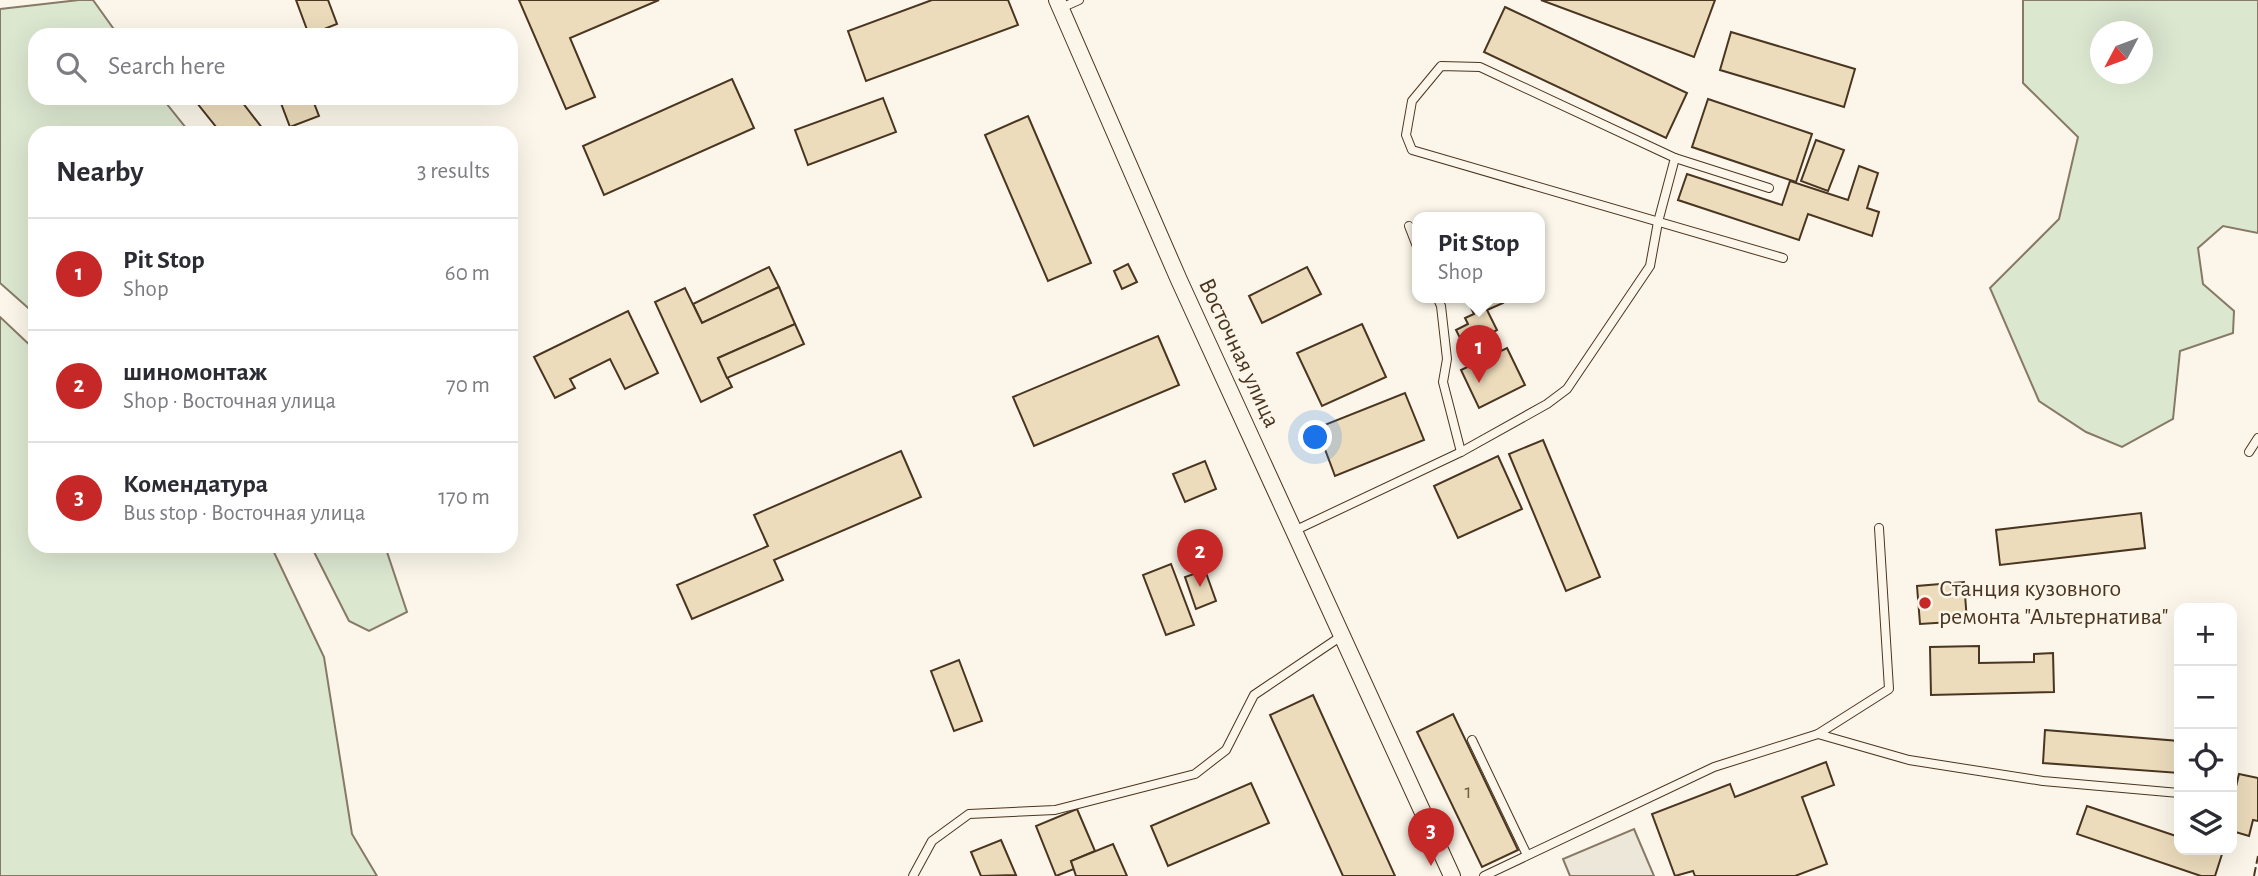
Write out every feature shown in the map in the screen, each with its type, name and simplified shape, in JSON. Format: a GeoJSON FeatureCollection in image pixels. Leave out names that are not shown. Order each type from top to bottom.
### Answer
{"type":"FeatureCollection","features":[{"type":"Feature","properties":{"kind":"street","name":"Восточная улица"},"geometry":{"type":"LineString","coordinates":[[1059,4],[1180,279],[1452,876]]}},
{"type":"Feature","properties":{"kind":"lane"},"geometry":{"type":"LineString","coordinates":[[1059,4],[1079,0]]}},
{"type":"Feature","properties":{"kind":"lane"},"geometry":{"type":"LineString","coordinates":[[1769,188],[1675,158],[1480,67],[1441,66],[1412,101],[1406,135],[1412,150],[1783,258]]}},
{"type":"Feature","properties":{"kind":"lane"},"geometry":{"type":"LineString","coordinates":[[1296,530],[1461,452],[1547,404],[1567,389],[1650,266],[1658,222],[1675,158]]}},
{"type":"Feature","properties":{"kind":"lane"},"geometry":{"type":"LineString","coordinates":[[1409,226],[1412,234]]}},
{"type":"Feature","properties":{"kind":"lane"},"geometry":{"type":"LineString","coordinates":[[1440,303],[1447,359],[1443,382],[1461,452]]}},
{"type":"Feature","properties":{"kind":"lane"},"geometry":{"type":"LineString","coordinates":[[2249,452],[2258,438]]}},
{"type":"Feature","properties":{"kind":"lane"},"geometry":{"type":"LineString","coordinates":[[1484,876],[1714,767],[1818,734],[1889,689],[1879,528]]}},
{"type":"Feature","properties":{"kind":"lane"},"geometry":{"type":"LineString","coordinates":[[913,876],[932,841],[969,814],[1055,810],[1195,774],[1226,750],[1254,695],[1343,635]]}},
{"type":"Feature","properties":{"kind":"lane"},"geometry":{"type":"LineString","coordinates":[[1818,734],[1909,760],[2043,781],[2174,793]]}},
{"type":"Feature","properties":{"kind":"lane"},"geometry":{"type":"LineString","coordinates":[[1472,740],[1527,855]]}},
{"type":"Feature","properties":{"kind":"green space"},"geometry":{"type":"Polygon","coordinates":[[[93,0],[113,28],[28,28],[28,105],[168,105],[184,126],[28,126],[28,308],[0,283],[0,9],[93,0]]]}},
{"type":"Feature","properties":{"kind":"green space"},"geometry":{"type":"Polygon","coordinates":[[[2023,0],[2258,0],[2258,233],[2223,226],[2198,248],[2203,284],[2234,311],[2233,333],[2180,351],[2173,419],[2122,447],[2086,432],[2039,401],[1990,288],[2059,219],[2078,137],[2023,83],[2023,0]]]}},
{"type":"Feature","properties":{"kind":"green space"},"geometry":{"type":"Polygon","coordinates":[[[0,317],[28,343],[28,553],[274,553],[324,657],[352,834],[377,876],[0,876],[0,317]]]}},
{"type":"Feature","properties":{"kind":"green space"},"geometry":{"type":"Polygon","coordinates":[[[315,553],[387,553],[407,612],[369,631],[349,621],[315,553]]]}},
{"type":"Feature","properties":{"kind":"shaded area"},"geometry":{"type":"Polygon","coordinates":[[[1634,829],[1654,876],[1570,876],[1563,859],[1634,829]]]}},
{"type":"Feature","properties":{"kind":"building"},"geometry":{"type":"Polygon","coordinates":[[[296,0],[328,0],[337,24],[327,28],[306,28],[296,0]]]}},
{"type":"Feature","properties":{"kind":"building"},"geometry":{"type":"Polygon","coordinates":[[[519,0],[659,0],[570,38],[595,97],[566,109],[519,0]]]}},
{"type":"Feature","properties":{"kind":"building"},"geometry":{"type":"Polygon","coordinates":[[[932,0],[1008,0],[1018,25],[866,81],[848,31],[932,0]]]}},
{"type":"Feature","properties":{"kind":"building"},"geometry":{"type":"Polygon","coordinates":[[[1541,0],[1715,0],[1694,57],[1541,0]]]}},
{"type":"Feature","properties":{"kind":"building"},"geometry":{"type":"Polygon","coordinates":[[[1505,7],[1687,93],[1666,138],[1484,52],[1505,7]]]}},
{"type":"Feature","properties":{"kind":"building"},"geometry":{"type":"Polygon","coordinates":[[[1731,32],[1855,69],[1844,107],[1720,70],[1731,32]]]}},
{"type":"Feature","properties":{"kind":"building"},"geometry":{"type":"Polygon","coordinates":[[[732,79],[754,128],[604,195],[583,146],[732,79]]]}},
{"type":"Feature","properties":{"kind":"building"},"geometry":{"type":"Polygon","coordinates":[[[883,98],[896,132],[808,165],[795,130],[883,98]]]}},
{"type":"Feature","properties":{"kind":"building"},"geometry":{"type":"Polygon","coordinates":[[[1708,99],[1812,134],[1796,182],[1692,147],[1708,99]]]}},
{"type":"Feature","properties":{"kind":"building"},"geometry":{"type":"Polygon","coordinates":[[[199,105],[244,105],[261,126],[215,126],[199,105]]]}},
{"type":"Feature","properties":{"kind":"building"},"geometry":{"type":"Polygon","coordinates":[[[282,105],[315,105],[319,116],[290,126],[282,105]]]}},
{"type":"Feature","properties":{"kind":"building"},"geometry":{"type":"Polygon","coordinates":[[[1028,116],[1091,263],[1048,281],[985,135],[1028,116]]]}},
{"type":"Feature","properties":{"kind":"building"},"geometry":{"type":"Polygon","coordinates":[[[1816,140],[1844,150],[1828,191],[1801,181],[1816,140]]]}},
{"type":"Feature","properties":{"kind":"building"},"geometry":{"type":"Polygon","coordinates":[[[1859,166],[1878,173],[1867,208],[1879,212],[1872,236],[1808,214],[1799,240],[1678,200],[1687,174],[1782,205],[1790,181],[1848,200],[1859,166]]]}},
{"type":"Feature","properties":{"kind":"building"},"geometry":{"type":"Polygon","coordinates":[[[1128,264],[1137,282],[1122,289],[1114,271],[1128,264]]]}},
{"type":"Feature","properties":{"kind":"building"},"geometry":{"type":"Polygon","coordinates":[[[769,267],[779,287],[702,323],[693,304],[769,267]]]}},
{"type":"Feature","properties":{"kind":"building"},"geometry":{"type":"Polygon","coordinates":[[[1307,267],[1321,294],[1262,323],[1249,296],[1307,267]]]}},
{"type":"Feature","properties":{"kind":"building"},"geometry":{"type":"Polygon","coordinates":[[[779,287],[795,324],[718,358],[732,387],[701,402],[655,302],[685,288],[702,323],[779,287]]]}},
{"type":"Feature","properties":{"kind":"building"},"geometry":{"type":"Polygon","coordinates":[[[1469,303],[1503,303],[1487,310],[1497,330],[1486,336],[1495,354],[1473,364],[1456,330],[1468,324],[1465,318],[1474,314],[1469,303]]]}},
{"type":"Feature","properties":{"kind":"building"},"geometry":{"type":"Polygon","coordinates":[[[628,311],[658,373],[625,389],[610,359],[570,379],[575,388],[555,398],[534,357],[628,311]]]}},
{"type":"Feature","properties":{"kind":"building"},"geometry":{"type":"Polygon","coordinates":[[[795,324],[804,344],[727,378],[718,358],[795,324]]]}},
{"type":"Feature","properties":{"kind":"building"},"geometry":{"type":"Polygon","coordinates":[[[1362,324],[1386,377],[1322,406],[1297,353],[1362,324]]]}},
{"type":"Feature","properties":{"kind":"building"},"geometry":{"type":"Polygon","coordinates":[[[1158,336],[1179,385],[1034,446],[1013,397],[1158,336]]]}},
{"type":"Feature","properties":{"kind":"building"},"geometry":{"type":"Polygon","coordinates":[[[1507,348],[1525,385],[1479,408],[1461,370],[1507,348]]]}},
{"type":"Feature","properties":{"kind":"building"},"geometry":{"type":"Polygon","coordinates":[[[1405,393],[1424,440],[1335,476],[1317,428],[1405,393]]]}},
{"type":"Feature","properties":{"kind":"building"},"geometry":{"type":"Polygon","coordinates":[[[1543,440],[1600,577],[1566,591],[1509,454],[1543,440]]]}},
{"type":"Feature","properties":{"kind":"building"},"geometry":{"type":"Polygon","coordinates":[[[901,451],[921,497],[774,560],[783,580],[692,619],[677,585],[768,546],[754,515],[901,451]]]}},
{"type":"Feature","properties":{"kind":"building"},"geometry":{"type":"Polygon","coordinates":[[[1498,456],[1522,509],[1458,538],[1434,486],[1498,456]]]}},
{"type":"Feature","properties":{"kind":"building"},"geometry":{"type":"Polygon","coordinates":[[[1205,461],[1216,489],[1185,502],[1173,474],[1205,461]]]}},
{"type":"Feature","properties":{"kind":"building"},"geometry":{"type":"Polygon","coordinates":[[[2141,513],[2145,548],[2000,565],[1996,530],[2141,513]]]}},
{"type":"Feature","properties":{"kind":"building"},"geometry":{"type":"Polygon","coordinates":[[[1171,564],[1194,625],[1166,635],[1143,575],[1171,564]]]}},
{"type":"Feature","properties":{"kind":"building"},"geometry":{"type":"Polygon","coordinates":[[[1205,570],[1216,601],[1196,609],[1185,577],[1205,570]]]}},
{"type":"Feature","properties":{"kind":"building"},"geometry":{"type":"Polygon","coordinates":[[[1964,582],[1967,621],[1920,624],[1917,586],[1964,582]]]}},
{"type":"Feature","properties":{"kind":"building"},"geometry":{"type":"Polygon","coordinates":[[[1979,646],[1979,663],[2034,662],[2034,654],[2053,653],[2054,692],[1931,695],[1930,647],[1979,646]]]}},
{"type":"Feature","properties":{"kind":"building"},"geometry":{"type":"Polygon","coordinates":[[[959,660],[982,721],[954,731],[931,671],[959,660]]]}},
{"type":"Feature","properties":{"kind":"building"},"geometry":{"type":"Polygon","coordinates":[[[1313,695],[1395,876],[1343,876],[1270,715],[1313,695]]]}},
{"type":"Feature","properties":{"kind":"building"},"geometry":{"type":"Polygon","coordinates":[[[1453,714],[1518,850],[1482,867],[1417,732],[1453,714]]]}},
{"type":"Feature","properties":{"kind":"building"},"geometry":{"type":"Polygon","coordinates":[[[2045,730],[2174,741],[2174,773],[2043,763],[2045,730]]]}},
{"type":"Feature","properties":{"kind":"building"},"geometry":{"type":"Polygon","coordinates":[[[1826,762],[1834,785],[1802,797],[1827,864],[1795,876],[1695,876],[1693,871],[1675,876],[1652,814],[1730,784],[1735,797],[1826,762]]]}},
{"type":"Feature","properties":{"kind":"building"},"geometry":{"type":"Polygon","coordinates":[[[2239,774],[2258,778],[2258,821],[2253,820],[2249,836],[2237,832],[2239,774]]]}},
{"type":"Feature","properties":{"kind":"building"},"geometry":{"type":"Polygon","coordinates":[[[1251,783],[1269,823],[1168,866],[1151,826],[1251,783]]]}},
{"type":"Feature","properties":{"kind":"building"},"geometry":{"type":"Polygon","coordinates":[[[2087,806],[2174,835],[2174,855],[2222,855],[2215,876],[2201,876],[2077,834],[2087,806]]]}},
{"type":"Feature","properties":{"kind":"building"},"geometry":{"type":"Polygon","coordinates":[[[1077,809],[1095,851],[1071,861],[1074,869],[1056,876],[1036,826],[1077,809]]]}},
{"type":"Feature","properties":{"kind":"building"},"geometry":{"type":"Polygon","coordinates":[[[1001,840],[1016,875],[981,876],[971,852],[1001,840]]]}},
{"type":"Feature","properties":{"kind":"building"},"geometry":{"type":"Polygon","coordinates":[[[1113,844],[1127,876],[1076,876],[1071,861],[1113,844]]]}},
{"type":"Feature","properties":{"kind":"fence"},"geometry":{"type":"LineString","coordinates":[[2254,876],[2258,856]]}},
{"type":"Feature","properties":{"kind":"place","name":"Pit Stop"},"geometry":{"type":"Point","coordinates":[1479,383]}},
{"type":"Feature","properties":{"kind":"place","name":"шиномонтаж"},"geometry":{"type":"Point","coordinates":[1200,587]}},
{"type":"Feature","properties":{"kind":"place","name":"Станция кузовного ремонта \"Альтернатива\""},"geometry":{"type":"Point","coordinates":[1925,603]}},
{"type":"Feature","properties":{"kind":"place","name":"Комендатура"},"geometry":{"type":"Point","coordinates":[1431,866]}}]}
